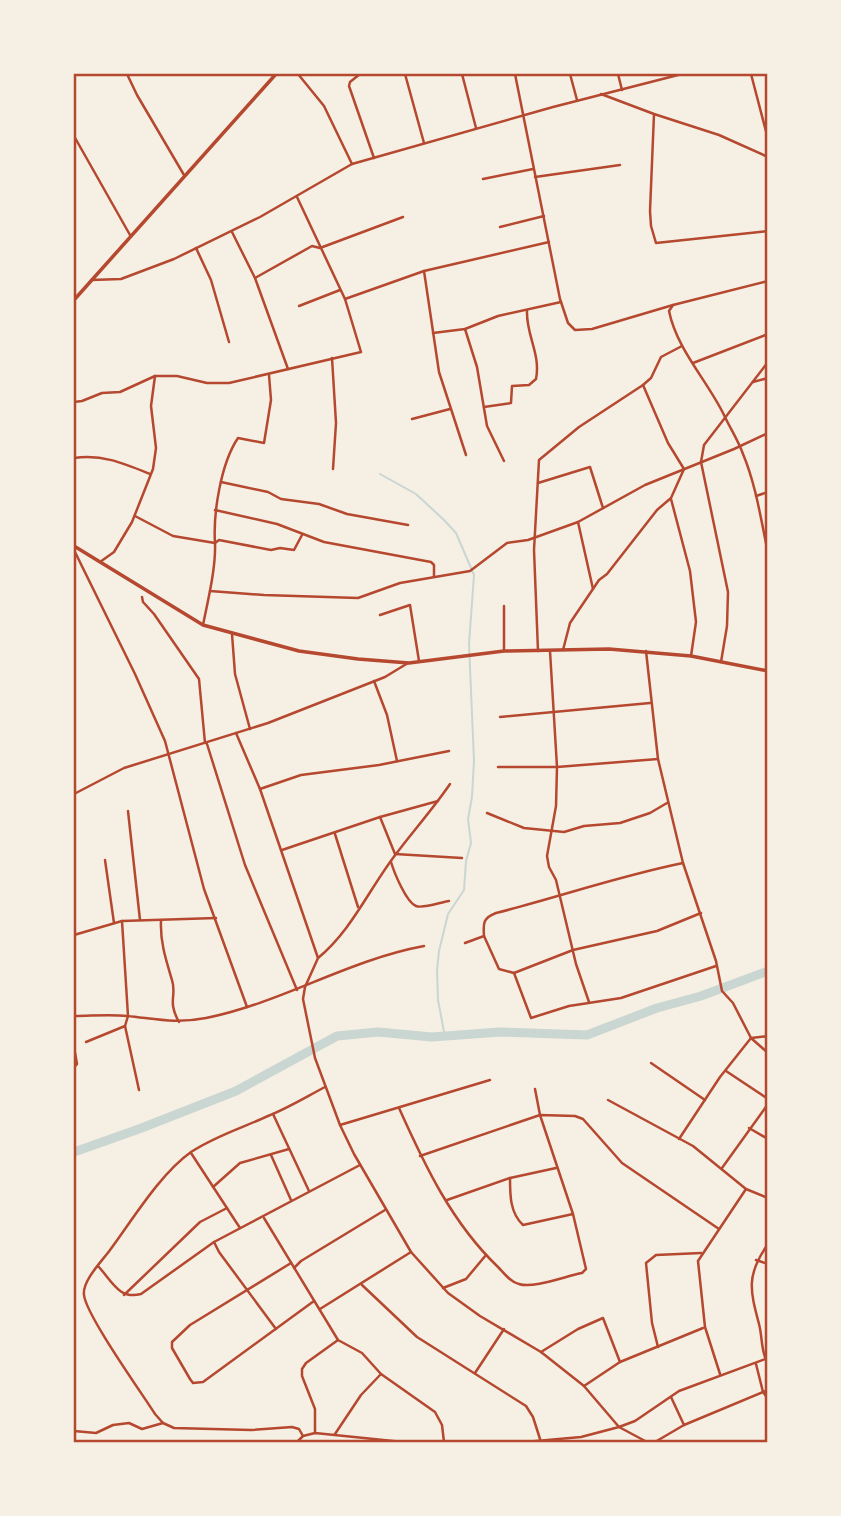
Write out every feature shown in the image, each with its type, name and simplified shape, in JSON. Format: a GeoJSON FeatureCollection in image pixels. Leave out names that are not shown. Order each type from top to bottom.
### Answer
{"type":"FeatureCollection","features":[{"type":"Feature","properties":{"kind":"street"},"geometry":{"type":"LineString","coordinates":[[127,74],[136,95],[184,175]]}},
{"type":"Feature","properties":{"kind":"street"},"geometry":{"type":"LineString","coordinates":[[74,300],[274,74]]}},
{"type":"Feature","properties":{"kind":"street"},"geometry":{"type":"LineString","coordinates":[[298,74],[324,106],[352,164]]}},
{"type":"Feature","properties":{"kind":"street"},"geometry":{"type":"LineString","coordinates":[[360,74],[349,86],[374,158]]}},
{"type":"Feature","properties":{"kind":"street"},"geometry":{"type":"LineString","coordinates":[[405,74],[424,143]]}},
{"type":"Feature","properties":{"kind":"street"},"geometry":{"type":"LineString","coordinates":[[462,74],[476,129]]}},
{"type":"Feature","properties":{"kind":"street"},"geometry":{"type":"LineString","coordinates":[[515,74],[561,302],[568,323],[575,330],[582,331],[768,281]]}},
{"type":"Feature","properties":{"kind":"street"},"geometry":{"type":"LineString","coordinates":[[570,74],[577,100]]}},
{"type":"Feature","properties":{"kind":"street"},"geometry":{"type":"LineString","coordinates":[[618,74],[622,90]]}},
{"type":"Feature","properties":{"kind":"street"},"geometry":{"type":"LineString","coordinates":[[91,280],[121,279],[232,232],[352,164],[577,100],[682,74]]}},
{"type":"Feature","properties":{"kind":"street"},"geometry":{"type":"LineString","coordinates":[[751,74],[768,139]]}},
{"type":"Feature","properties":{"kind":"street"},"geometry":{"type":"LineString","coordinates":[[601,94],[719,135],[768,157]]}},
{"type":"Feature","properties":{"kind":"street"},"geometry":{"type":"LineString","coordinates":[[654,114],[650,211],[656,243],[768,231]]}},
{"type":"Feature","properties":{"kind":"street"},"geometry":{"type":"LineString","coordinates":[[74,136],[130,235]]}},
{"type":"Feature","properties":{"kind":"street"},"geometry":{"type":"LineString","coordinates":[[535,177],[620,165]]}},
{"type":"Feature","properties":{"kind":"street"},"geometry":{"type":"LineString","coordinates":[[483,179],[533,169]]}},
{"type":"Feature","properties":{"kind":"street"},"geometry":{"type":"LineString","coordinates":[[74,402],[102,393],[120,392],[155,376],[177,376],[216,384],[269,375],[360,353],[362,350],[345,299],[296,197]]}},
{"type":"Feature","properties":{"kind":"street"},"geometry":{"type":"LineString","coordinates":[[500,228],[544,216]]}},
{"type":"Feature","properties":{"kind":"street"},"geometry":{"type":"LineString","coordinates":[[255,278],[312,246],[320,248],[403,218]]}},
{"type":"Feature","properties":{"kind":"street"},"geometry":{"type":"LineString","coordinates":[[232,232],[255,278],[288,369]]}},
{"type":"Feature","properties":{"kind":"street"},"geometry":{"type":"LineString","coordinates":[[345,299],[424,271],[549,242]]}},
{"type":"Feature","properties":{"kind":"street"},"geometry":{"type":"LineString","coordinates":[[196,248],[211,281],[229,342]]}},
{"type":"Feature","properties":{"kind":"street"},"geometry":{"type":"LineString","coordinates":[[424,271],[439,372],[466,456]]}},
{"type":"Feature","properties":{"kind":"street"},"geometry":{"type":"LineString","coordinates":[[299,306],[340,290]]}},
{"type":"Feature","properties":{"kind":"street"},"geometry":{"type":"LineString","coordinates":[[433,333],[465,329],[498,316],[561,302]]}},
{"type":"Feature","properties":{"kind":"street"},"geometry":{"type":"LineString","coordinates":[[673,305],[669,311],[670,316],[682,346],[740,445],[756,496],[768,553]]}},
{"type":"Feature","properties":{"kind":"street"},"geometry":{"type":"LineString","coordinates":[[484,408],[511,402],[512,386],[529,385],[536,379],[537,359],[527,325],[527,311]]}},
{"type":"Feature","properties":{"kind":"street"},"geometry":{"type":"LineString","coordinates":[[465,329],[477,367],[489,432],[504,461]]}},
{"type":"Feature","properties":{"kind":"street"},"geometry":{"type":"LineString","coordinates":[[693,363],[768,334]]}},
{"type":"Feature","properties":{"kind":"street"},"geometry":{"type":"LineString","coordinates":[[538,651],[536,537],[539,460],[598,414],[643,385],[651,378],[663,355],[682,346]]}},
{"type":"Feature","properties":{"kind":"street"},"geometry":{"type":"LineString","coordinates":[[332,358],[336,423],[333,469]]}},
{"type":"Feature","properties":{"kind":"street"},"geometry":{"type":"LineString","coordinates":[[721,663],[727,626],[728,592],[701,462],[704,445],[768,362]]}},
{"type":"Feature","properties":{"kind":"street"},"geometry":{"type":"LineString","coordinates":[[203,625],[210,591],[215,510],[221,482],[238,438],[264,443],[271,400],[269,375]]}},
{"type":"Feature","properties":{"kind":"street"},"geometry":{"type":"LineString","coordinates":[[100,562],[114,551],[135,516],[155,460],[152,406],[155,376]]}},
{"type":"Feature","properties":{"kind":"street"},"geometry":{"type":"LineString","coordinates":[[753,382],[768,378]]}},
{"type":"Feature","properties":{"kind":"street"},"geometry":{"type":"LineString","coordinates":[[643,385],[671,449],[684,469]]}},
{"type":"Feature","properties":{"kind":"street"},"geometry":{"type":"LineString","coordinates":[[412,419],[450,409]]}},
{"type":"Feature","properties":{"kind":"street"},"geometry":{"type":"LineString","coordinates":[[210,591],[352,598],[373,594],[400,583],[470,571],[503,545],[578,522],[645,485],[768,433]]}},
{"type":"Feature","properties":{"kind":"street"},"geometry":{"type":"LineString","coordinates":[[74,458],[100,457],[117,460],[150,474]]}},
{"type":"Feature","properties":{"kind":"street"},"geometry":{"type":"LineString","coordinates":[[538,483],[590,467],[603,508]]}},
{"type":"Feature","properties":{"kind":"street"},"geometry":{"type":"LineString","coordinates":[[564,650],[570,623],[593,589],[657,510],[671,498],[684,469]]}},
{"type":"Feature","properties":{"kind":"street"},"geometry":{"type":"LineString","coordinates":[[221,482],[268,492],[281,499],[319,504],[346,514],[408,525]]}},
{"type":"Feature","properties":{"kind":"street"},"geometry":{"type":"LineString","coordinates":[[756,496],[768,492]]}},
{"type":"Feature","properties":{"kind":"street"},"geometry":{"type":"LineString","coordinates":[[671,498],[690,571],[696,622],[691,656]]}},
{"type":"Feature","properties":{"kind":"street"},"geometry":{"type":"LineString","coordinates":[[215,510],[277,524],[324,542],[431,562],[434,565],[434,576]]}},
{"type":"Feature","properties":{"kind":"street"},"geometry":{"type":"LineString","coordinates":[[135,516],[173,536],[215,543],[219,540],[271,550],[294,550],[302,535],[313,538]]}},
{"type":"Feature","properties":{"kind":"street"},"geometry":{"type":"LineString","coordinates":[[578,522],[593,589]]}},
{"type":"Feature","properties":{"kind":"street"},"geometry":{"type":"LineString","coordinates":[[74,548],[203,625],[326,656],[409,663],[504,652],[609,649],[691,656],[768,671]]}},
{"type":"Feature","properties":{"kind":"street"},"geometry":{"type":"LineString","coordinates":[[74,548],[165,741],[204,889],[247,1007]]}},
{"type":"Feature","properties":{"kind":"street"},"geometry":{"type":"LineString","coordinates":[[142,597],[199,679],[206,744],[245,865],[297,990]]}},
{"type":"Feature","properties":{"kind":"street"},"geometry":{"type":"LineString","coordinates":[[380,615],[410,606],[419,661]]}},
{"type":"Feature","properties":{"kind":"street"},"geometry":{"type":"LineString","coordinates":[[504,606],[504,652]]}},
{"type":"Feature","properties":{"kind":"street"},"geometry":{"type":"LineString","coordinates":[[232,634],[236,681],[250,729]]}},
{"type":"Feature","properties":{"kind":"street"},"geometry":{"type":"LineString","coordinates":[[550,651],[557,767],[556,806],[547,856],[589,1002]]}},
{"type":"Feature","properties":{"kind":"street"},"geometry":{"type":"LineString","coordinates":[[646,651],[658,759],[683,863],[701,913],[722,991],[733,1003],[751,1038],[768,1053]]}},
{"type":"Feature","properties":{"kind":"street"},"geometry":{"type":"LineString","coordinates":[[74,794],[124,768],[250,729],[394,673],[409,663]]}},
{"type":"Feature","properties":{"kind":"street"},"geometry":{"type":"LineString","coordinates":[[374,681],[387,715],[397,761]]}},
{"type":"Feature","properties":{"kind":"street"},"geometry":{"type":"LineString","coordinates":[[500,717],[650,704]]}},
{"type":"Feature","properties":{"kind":"street"},"geometry":{"type":"LineString","coordinates":[[236,733],[260,789],[318,958]]}},
{"type":"Feature","properties":{"kind":"street"},"geometry":{"type":"LineString","coordinates":[[260,789],[301,775],[449,751]]}},
{"type":"Feature","properties":{"kind":"street"},"geometry":{"type":"LineString","coordinates":[[498,766],[557,767],[658,759]]}},
{"type":"Feature","properties":{"kind":"street"},"geometry":{"type":"LineString","coordinates":[[450,784],[395,854],[359,907],[353,921],[318,958],[305,987],[303,999],[309,1038],[340,1125],[411,1252],[443,1288],[474,1312],[541,1352],[584,1386],[619,1427],[647,1443]]}},
{"type":"Feature","properties":{"kind":"street"},"geometry":{"type":"LineString","coordinates":[[282,850],[380,817],[438,801]]}},
{"type":"Feature","properties":{"kind":"street"},"geometry":{"type":"LineString","coordinates":[[487,813],[524,828],[551,832],[620,823],[650,813],[668,802]]}},
{"type":"Feature","properties":{"kind":"street"},"geometry":{"type":"LineString","coordinates":[[128,811],[140,920]]}},
{"type":"Feature","properties":{"kind":"street"},"geometry":{"type":"LineString","coordinates":[[380,817],[395,854]]}},
{"type":"Feature","properties":{"kind":"street"},"geometry":{"type":"LineString","coordinates":[[335,834],[359,907]]}},
{"type":"Feature","properties":{"kind":"street"},"geometry":{"type":"LineString","coordinates":[[395,854],[462,858]]}},
{"type":"Feature","properties":{"kind":"street"},"geometry":{"type":"LineString","coordinates":[[105,860],[114,923]]}},
{"type":"Feature","properties":{"kind":"street"},"geometry":{"type":"LineString","coordinates":[[391,862],[398,881],[413,904],[419,906],[449,901]]}},
{"type":"Feature","properties":{"kind":"street"},"geometry":{"type":"LineString","coordinates":[[683,863],[630,874],[487,916],[483,922],[484,936],[499,969],[514,973],[573,950],[643,935],[701,913]]}},
{"type":"Feature","properties":{"kind":"street"},"geometry":{"type":"LineString","coordinates":[[74,935],[122,921],[161,922],[216,918]]}},
{"type":"Feature","properties":{"kind":"street"},"geometry":{"type":"LineString","coordinates":[[122,921],[128,1016],[125,1026],[139,1090]]}},
{"type":"Feature","properties":{"kind":"street"},"geometry":{"type":"LineString","coordinates":[[161,922],[160,938],[173,983],[171,999],[179,1022]]}},
{"type":"Feature","properties":{"kind":"street"},"geometry":{"type":"LineString","coordinates":[[465,943],[484,936]]}},
{"type":"Feature","properties":{"kind":"street"},"geometry":{"type":"LineString","coordinates":[[74,1016],[128,1016],[179,1022],[203,1019],[247,1007],[345,970],[424,946]]}},
{"type":"Feature","properties":{"kind":"street"},"geometry":{"type":"LineString","coordinates":[[514,973],[531,1018],[569,1006],[621,998],[717,966]]}},
{"type":"Feature","properties":{"kind":"street"},"geometry":{"type":"LineString","coordinates":[[86,1042],[125,1026]]}},
{"type":"Feature","properties":{"kind":"street"},"geometry":{"type":"LineString","coordinates":[[679,1139],[751,1038],[768,1036]]}},
{"type":"Feature","properties":{"kind":"street"},"geometry":{"type":"LineString","coordinates":[[74,1047],[77,1064],[74,1067]]}},
{"type":"Feature","properties":{"kind":"street"},"geometry":{"type":"LineString","coordinates":[[651,1063],[705,1100]]}},
{"type":"Feature","properties":{"kind":"street"},"geometry":{"type":"LineString","coordinates":[[726,1071],[768,1099]]}},
{"type":"Feature","properties":{"kind":"street"},"geometry":{"type":"LineString","coordinates":[[340,1125],[490,1080]]}},
{"type":"Feature","properties":{"kind":"street"},"geometry":{"type":"LineString","coordinates":[[303,1436],[299,1429],[292,1427],[251,1430],[174,1428],[163,1423],[88,1308],[83,1295],[98,1266],[153,1193],[191,1153],[223,1134],[273,1114],[325,1087]]}},
{"type":"Feature","properties":{"kind":"street"},"geometry":{"type":"LineString","coordinates":[[399,1108],[421,1156],[460,1226],[512,1281],[528,1285],[582,1273],[586,1269],[573,1214],[555,1168],[535,1089]]}},
{"type":"Feature","properties":{"kind":"street"},"geometry":{"type":"LineString","coordinates":[[608,1100],[679,1139],[722,1168],[746,1189],[768,1198]]}},
{"type":"Feature","properties":{"kind":"street"},"geometry":{"type":"LineString","coordinates":[[722,1168],[768,1104]]}},
{"type":"Feature","properties":{"kind":"street"},"geometry":{"type":"LineString","coordinates":[[273,1114],[309,1192]]}},
{"type":"Feature","properties":{"kind":"street"},"geometry":{"type":"LineString","coordinates":[[421,1156],[540,1115],[575,1116],[583,1119],[622,1163],[719,1229]]}},
{"type":"Feature","properties":{"kind":"street"},"geometry":{"type":"LineString","coordinates":[[750,1128],[768,1139]]}},
{"type":"Feature","properties":{"kind":"street"},"geometry":{"type":"LineString","coordinates":[[213,1187],[240,1163],[289,1149]]}},
{"type":"Feature","properties":{"kind":"street"},"geometry":{"type":"LineString","coordinates":[[191,1153],[240,1228]]}},
{"type":"Feature","properties":{"kind":"street"},"geometry":{"type":"LineString","coordinates":[[271,1155],[292,1201]]}},
{"type":"Feature","properties":{"kind":"street"},"geometry":{"type":"LineString","coordinates":[[98,1266],[124,1295],[141,1294],[214,1242],[360,1165]]}},
{"type":"Feature","properties":{"kind":"street"},"geometry":{"type":"LineString","coordinates":[[446,1200],[510,1178],[555,1168]]}},
{"type":"Feature","properties":{"kind":"street"},"geometry":{"type":"LineString","coordinates":[[510,1178],[512,1207],[523,1225],[573,1214]]}},
{"type":"Feature","properties":{"kind":"street"},"geometry":{"type":"LineString","coordinates":[[720,1375],[705,1327],[698,1261],[746,1189]]}},
{"type":"Feature","properties":{"kind":"street"},"geometry":{"type":"LineString","coordinates":[[124,1295],[200,1222],[228,1209]]}},
{"type":"Feature","properties":{"kind":"street"},"geometry":{"type":"LineString","coordinates":[[294,1268],[301,1261],[386,1209]]}},
{"type":"Feature","properties":{"kind":"street"},"geometry":{"type":"LineString","coordinates":[[263,1216],[338,1340],[362,1353],[381,1374],[435,1412],[442,1425],[444,1443]]}},
{"type":"Feature","properties":{"kind":"street"},"geometry":{"type":"LineString","coordinates":[[214,1242],[276,1329]]}},
{"type":"Feature","properties":{"kind":"street"},"geometry":{"type":"LineString","coordinates":[[525,1443],[581,1437],[619,1427],[635,1421],[671,1396],[720,1375],[757,1364],[766,1358],[760,1343],[760,1326],[751,1298],[751,1283],[756,1261],[768,1244]]}},
{"type":"Feature","properties":{"kind":"street"},"geometry":{"type":"LineString","coordinates":[[320,1309],[411,1252]]}},
{"type":"Feature","properties":{"kind":"street"},"geometry":{"type":"LineString","coordinates":[[658,1347],[652,1323],[646,1263],[656,1255],[701,1253]]}},
{"type":"Feature","properties":{"kind":"street"},"geometry":{"type":"LineString","coordinates":[[443,1288],[466,1279],[486,1255]]}},
{"type":"Feature","properties":{"kind":"street"},"geometry":{"type":"LineString","coordinates":[[756,1261],[768,1264]]}},
{"type":"Feature","properties":{"kind":"street"},"geometry":{"type":"LineString","coordinates":[[290,1263],[190,1325],[172,1342],[172,1348],[190,1379],[193,1383],[203,1382],[314,1301]]}},
{"type":"Feature","properties":{"kind":"street"},"geometry":{"type":"LineString","coordinates":[[362,1285],[417,1337],[526,1406],[533,1417],[540,1441]]}},
{"type":"Feature","properties":{"kind":"street"},"geometry":{"type":"LineString","coordinates":[[541,1352],[578,1329],[603,1318],[620,1362]]}},
{"type":"Feature","properties":{"kind":"street"},"geometry":{"type":"LineString","coordinates":[[584,1386],[620,1362],[705,1327]]}},
{"type":"Feature","properties":{"kind":"street"},"geometry":{"type":"LineString","coordinates":[[475,1373],[504,1329]]}},
{"type":"Feature","properties":{"kind":"street"},"geometry":{"type":"LineString","coordinates":[[315,1433],[316,1409],[302,1377],[302,1369],[306,1363],[338,1340]]}},
{"type":"Feature","properties":{"kind":"street"},"geometry":{"type":"LineString","coordinates":[[757,1364],[763,1392],[768,1399]]}},
{"type":"Feature","properties":{"kind":"street"},"geometry":{"type":"LineString","coordinates":[[335,1434],[360,1395],[381,1374]]}},
{"type":"Feature","properties":{"kind":"street"},"geometry":{"type":"LineString","coordinates":[[655,1443],[684,1425],[768,1390]]}},
{"type":"Feature","properties":{"kind":"street"},"geometry":{"type":"LineString","coordinates":[[671,1396],[684,1425]]}},
{"type":"Feature","properties":{"kind":"street"},"geometry":{"type":"LineString","coordinates":[[74,1432],[96,1433],[113,1425],[129,1423],[142,1429],[163,1423]]}},
{"type":"Feature","properties":{"kind":"street"},"geometry":{"type":"LineString","coordinates":[[533,1442],[537,1432]]}},
{"type":"Feature","properties":{"kind":"street"},"geometry":{"type":"LineString","coordinates":[[297,1443],[303,1436],[315,1433],[403,1443]]}},
{"type":"Feature","properties":{"kind":"street"},"geometry":{"type":"LineString","coordinates":[[581,1437],[581,1443]]}},
{"type":"Feature","properties":{"kind":"waterway"},"geometry":{"type":"LineString","coordinates":[[380,474],[416,494],[444,520],[456,533],[474,575],[469,644],[474,761],[468,819],[471,843],[466,861],[464,890],[448,914],[439,951],[438,1000],[445,1037]]}},
{"type":"Feature","properties":{"kind":"waterway"},"geometry":{"type":"LineString","coordinates":[[74,1152],[236,1091],[337,1036],[378,1032],[432,1037],[500,1032],[587,1035],[657,1008],[701,996],[768,971]]}}]}
